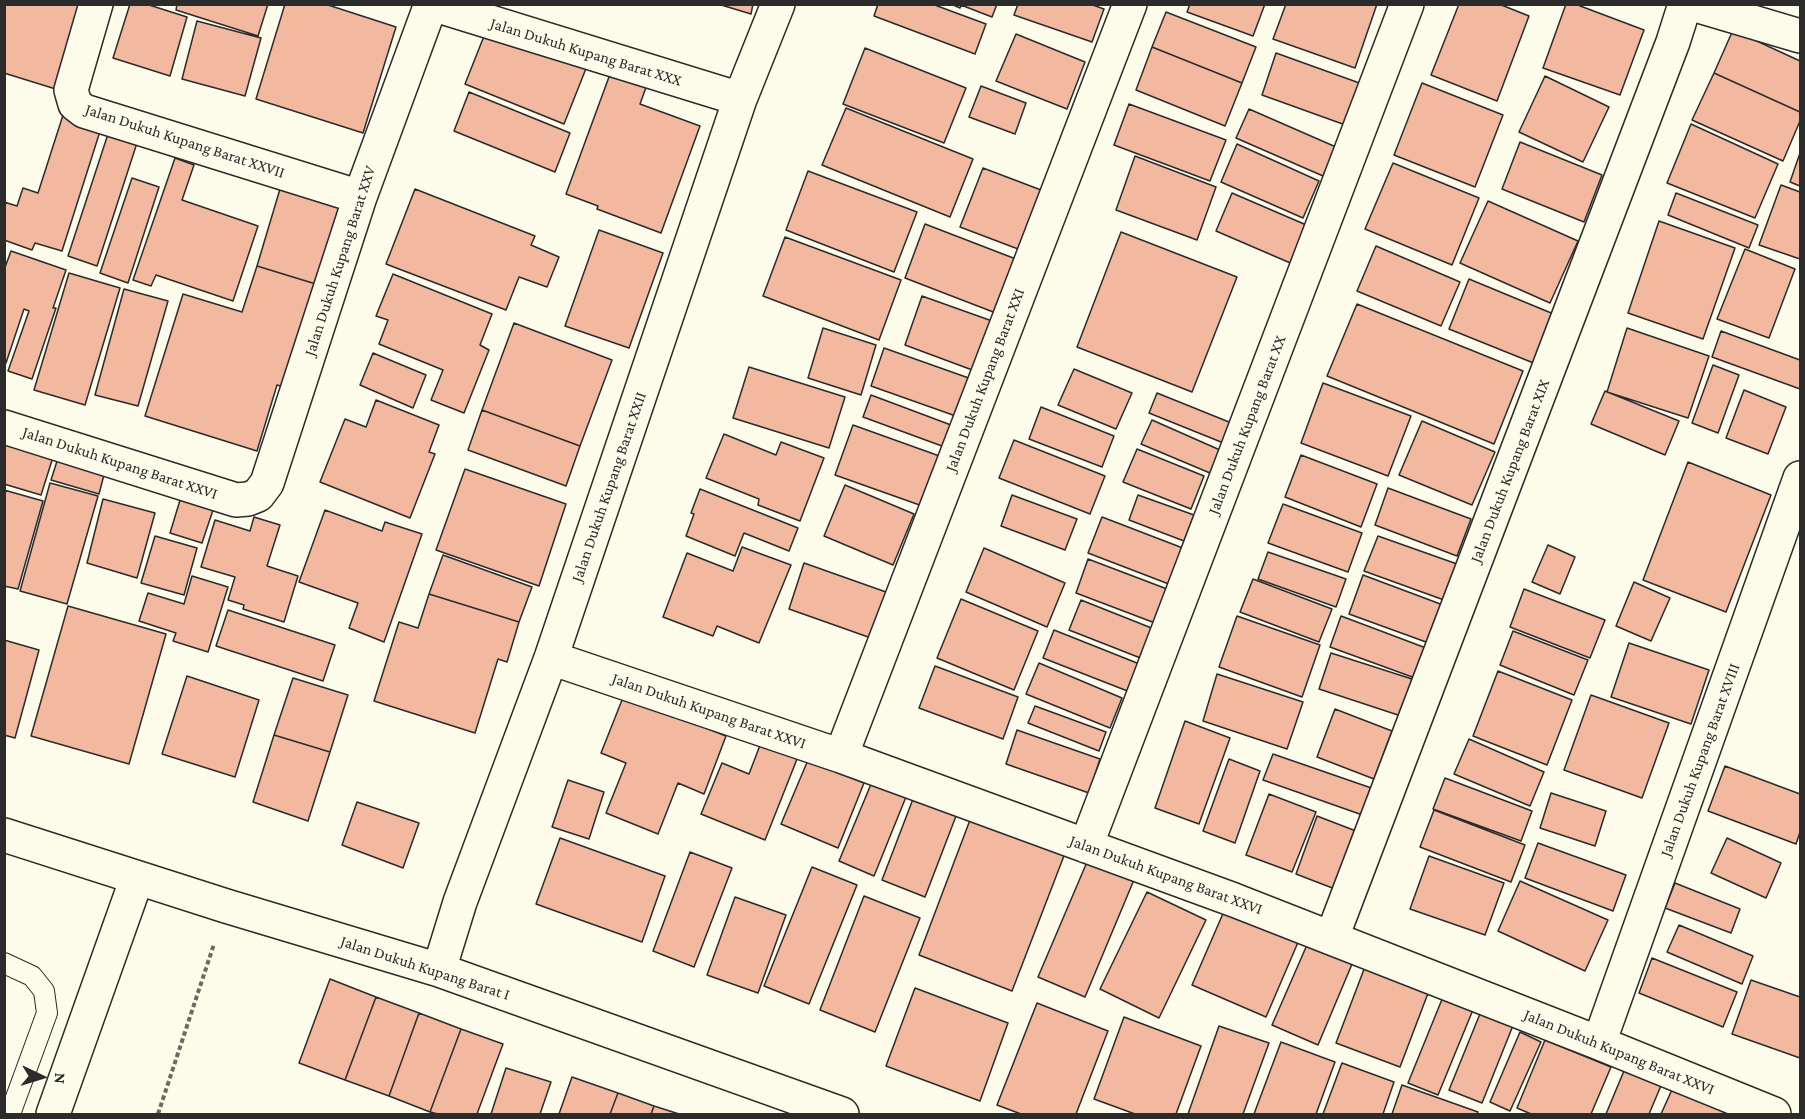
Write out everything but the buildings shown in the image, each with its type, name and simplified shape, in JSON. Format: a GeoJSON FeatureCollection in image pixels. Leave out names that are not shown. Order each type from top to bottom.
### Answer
{"type":"FeatureCollection","features":[{"type":"Feature","properties":{"kind":"street","name":"Jalan Dukuh Kupang Barat XXVII"},"geometry":{"type":"LineString","coordinates":[[96,4],[71,90],[75,104],[84,111],[360,197]]}},
{"type":"Feature","properties":{"kind":"street","name":"Jalan Dukuh Kupang Barat XXV"},"geometry":{"type":"LineString","coordinates":[[236,500],[258,495],[267,483],[360,197],[431,4]]}},
{"type":"Feature","properties":{"kind":"street","name":"Jalan Dukuh Kupang Barat XXX"},"geometry":{"type":"LineString","coordinates":[[431,4],[740,99]]}},
{"type":"Feature","properties":{"kind":"street","name":"Jalan Dukuh Kupang Barat XXII"},"geometry":{"type":"LineString","coordinates":[[439,970],[460,902],[551,658],[740,99],[777,4]]}},
{"type":"Feature","properties":{"kind":"street","name":"Jalan Dukuh Kupang Barat XXI"},"geometry":{"type":"LineString","coordinates":[[841,756],[1130,4]]}},
{"type":"Feature","properties":{"kind":"street","name":"Jalan Dukuh Kupang Barat XX"},"geometry":{"type":"LineString","coordinates":[[1086,846],[1407,4]]}},
{"type":"Feature","properties":{"kind":"street","name":"Jalan Dukuh Kupang Barat XIX"},"geometry":{"type":"LineString","coordinates":[[1332,937],[1673,42],[1685,4]]}},
{"type":"Feature","properties":{"kind":"street"},"geometry":{"type":"LineString","coordinates":[[1692,4],[1728,10],[1800,36]]}},
{"type":"Feature","properties":{"kind":"street","name":"Jalan Dukuh Kupang Barat XXVI"},"geometry":{"type":"LineString","coordinates":[[4,426],[236,500]]}},
{"type":"Feature","properties":{"kind":"street","name":"Jalan Dukuh Kupang Barat XVIII"},"geometry":{"type":"LineString","coordinates":[[1599,1043],[1800,478]]}},
{"type":"Feature","properties":{"kind":"street","name":"Jalan Dukuh Kupang Barat XXVI"},"geometry":{"type":"LineString","coordinates":[[551,658],[841,756],[1332,937],[1774,1114]]}},
{"type":"Feature","properties":{"kind":"street","name":"Jalan Dukuh Kupang Barat I"},"geometry":{"type":"LineString","coordinates":[[4,835],[226,906],[439,970],[842,1114]]}},
{"type":"Feature","properties":{"kind":"street"},"geometry":{"type":"LineString","coordinates":[[53,1114],[137,878]]}},
{"type":"Feature","properties":{"kind":"lane"},"geometry":{"type":"LineString","coordinates":[[4,963],[32,976],[44,991],[47,1013],[10,1114]]}},
{"type":"Feature","properties":{"kind":"path"},"geometry":{"type":"LineString","coordinates":[[158,1114],[226,906]]}}]}
